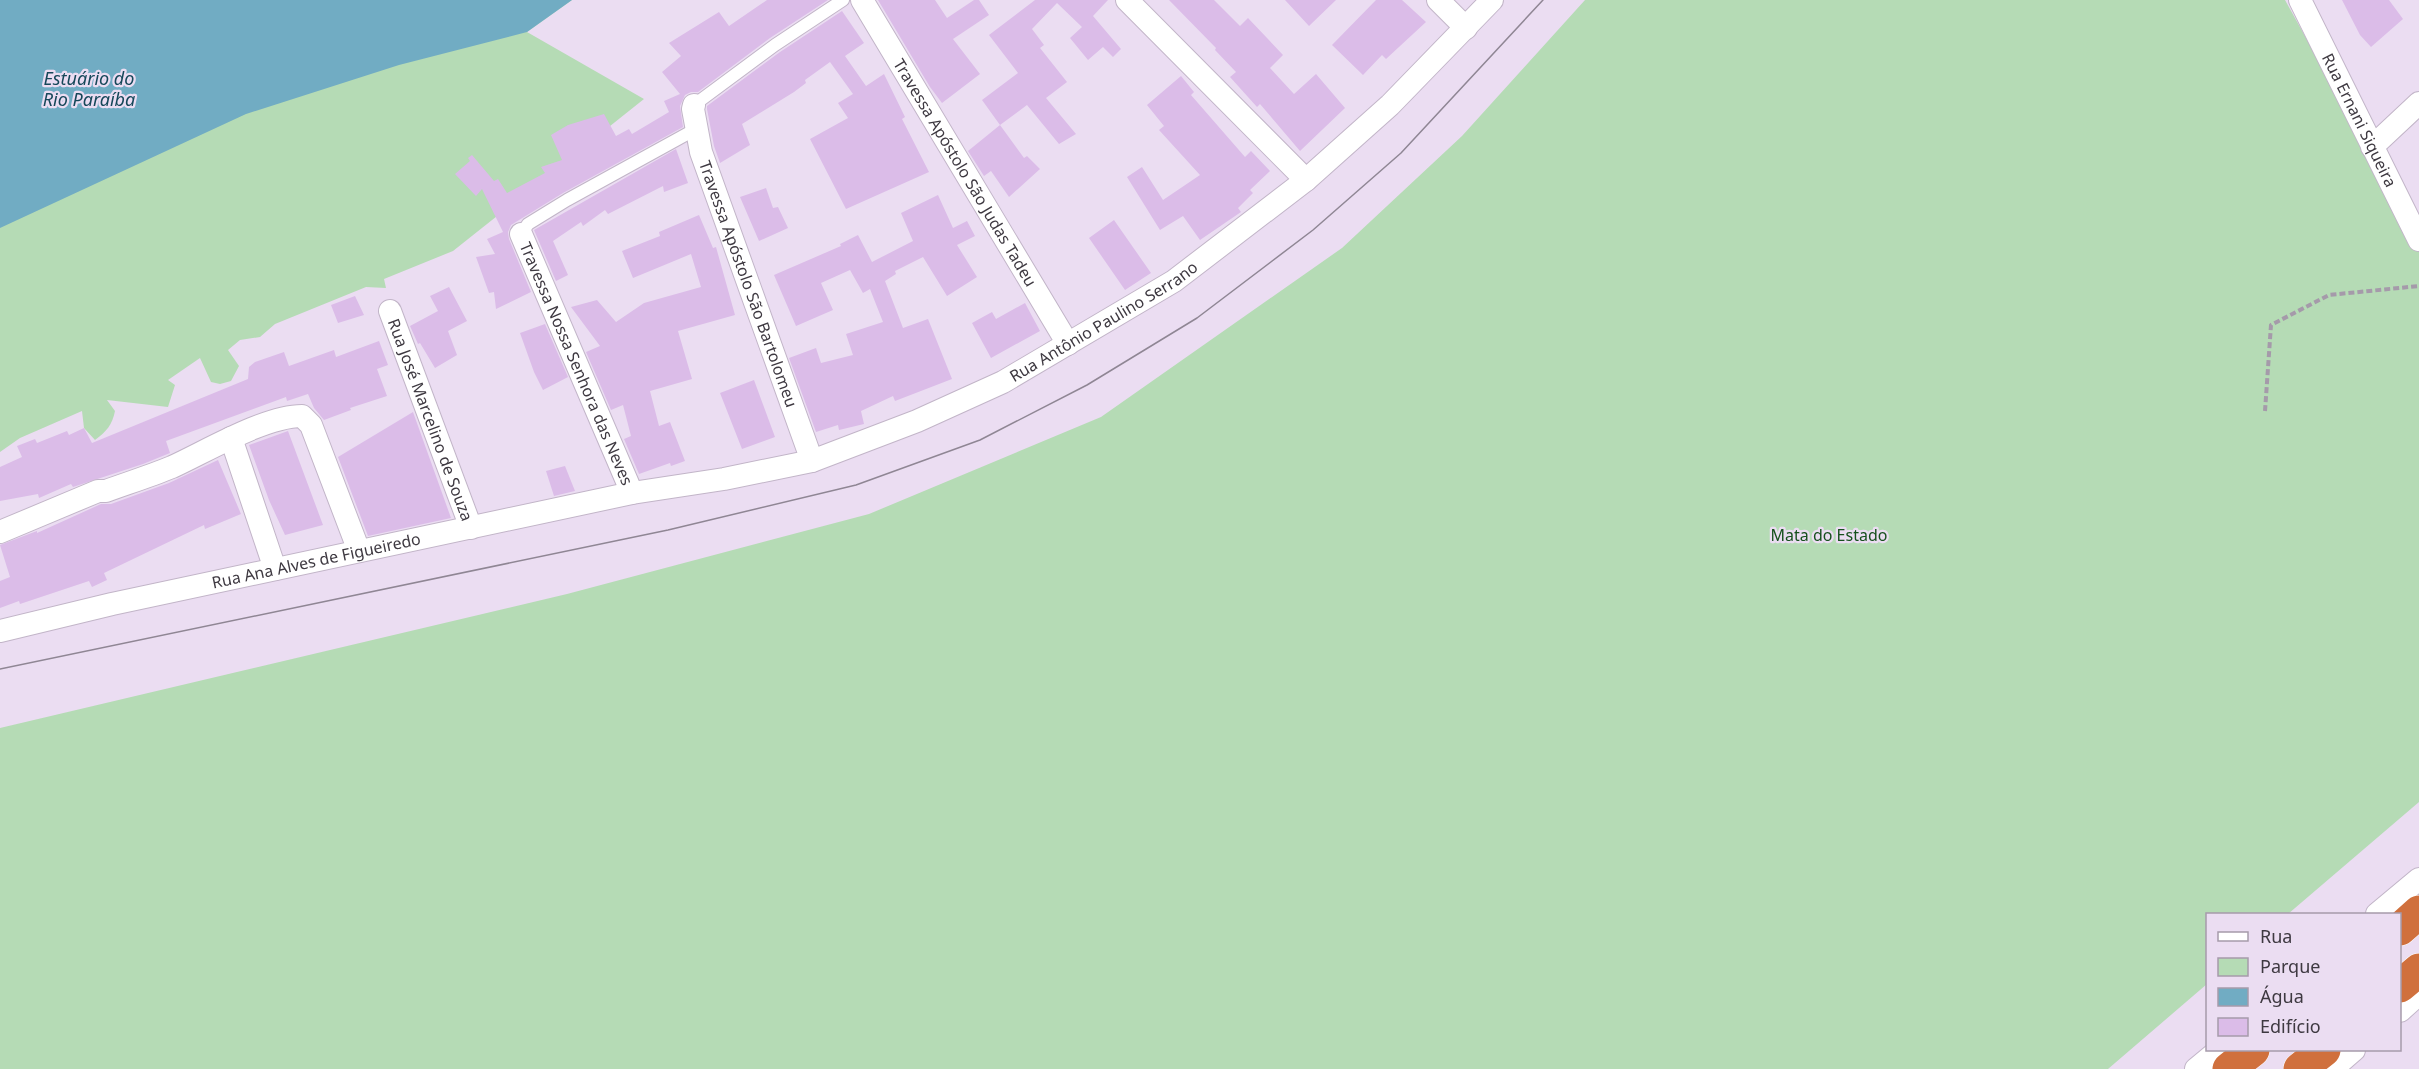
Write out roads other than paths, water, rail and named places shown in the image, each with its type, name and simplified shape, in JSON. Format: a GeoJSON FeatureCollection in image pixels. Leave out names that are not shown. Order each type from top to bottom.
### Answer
{"type":"FeatureCollection","features":[{"type":"Feature","properties":{"kind":"highway"},"geometry":{"type":"LineString","coordinates":[[2401,928],[2419,912]]}},
{"type":"Feature","properties":{"kind":"highway"},"geometry":{"type":"LineString","coordinates":[[2401,985],[2419,970]]}},
{"type":"Feature","properties":{"kind":"highway"},"geometry":{"type":"LineString","coordinates":[[2229,1069],[2252,1051]]}},
{"type":"Feature","properties":{"kind":"highway"},"geometry":{"type":"LineString","coordinates":[[2300,1069],[2323,1051]]}},
{"type":"Feature","properties":{"kind":"street","name":"Travessa Apóstolo São Judas Tadeu"},"geometry":{"type":"LineString","coordinates":[[862,0],[1068,345]]}},
{"type":"Feature","properties":{"kind":"street"},"geometry":{"type":"LineString","coordinates":[[1127,0],[1306,180]]}},
{"type":"Feature","properties":{"kind":"street"},"geometry":{"type":"LineString","coordinates":[[1438,0],[1466,28]]}},
{"type":"Feature","properties":{"kind":"street","name":"Rua Antônio Paulino Serrano"},"geometry":{"type":"LineString","coordinates":[[632,493],[724,479],[812,461],[917,421],[992,387],[1068,345],[1173,281],[1306,180],[1390,105],[1492,0]]}},
{"type":"Feature","properties":{"kind":"street","name":"Rua Ernani Siqueira"},"geometry":{"type":"LineString","coordinates":[[2300,0],[2419,240]]}},
{"type":"Feature","properties":{"kind":"street"},"geometry":{"type":"LineString","coordinates":[[2372,147],[2419,103]]}},
{"type":"Feature","properties":{"kind":"street","name":"Travessa Apóstolo São Bartolomeu"},"geometry":{"type":"LineString","coordinates":[[694,105],[701,152],[812,461]]}},
{"type":"Feature","properties":{"kind":"street","name":"Travessa Nossa Senhora das Neves"},"geometry":{"type":"LineString","coordinates":[[520,234],[632,493]]}},
{"type":"Feature","properties":{"kind":"street","name":"Rua José Marcelino de Souza"},"geometry":{"type":"LineString","coordinates":[[390,311],[471,528]]}},
{"type":"Feature","properties":{"kind":"street"},"geometry":{"type":"LineString","coordinates":[[0,532],[98,491],[106,491],[171,467],[231,438],[284,418],[303,416],[311,425],[359,550]]}},
{"type":"Feature","properties":{"kind":"street"},"geometry":{"type":"LineString","coordinates":[[231,438],[275,568]]}},
{"type":"Feature","properties":{"kind":"street","name":"Rua Ana Alves de Figueiredo"},"geometry":{"type":"LineString","coordinates":[[0,631],[275,568],[632,493]]}},
{"type":"Feature","properties":{"kind":"street"},"geometry":{"type":"LineString","coordinates":[[2380,913],[2419,879]]}},
{"type":"Feature","properties":{"kind":"street"},"geometry":{"type":"LineString","coordinates":[[2401,1010],[2419,994]]}},
{"type":"Feature","properties":{"kind":"street"},"geometry":{"type":"LineString","coordinates":[[2196,1069],[2218,1051]]}},
{"type":"Feature","properties":{"kind":"street"},"geometry":{"type":"LineString","coordinates":[[2332,1069],[2353,1051]]}},
{"type":"Feature","properties":{"kind":"lane"},"geometry":{"type":"LineString","coordinates":[[694,105],[775,45],[843,0]]}},
{"type":"Feature","properties":{"kind":"lane"},"geometry":{"type":"LineString","coordinates":[[520,234],[528,224],[557,206],[696,129]]}},
{"type":"Feature","properties":{"kind":"water","name":"Estuário do Rio Paraíba"},"geometry":{"type":"Polygon","coordinates":[[[0,0],[572,0],[527,32],[399,65],[246,114],[0,228],[0,0]]]}},
{"type":"Feature","properties":{"kind":"tram line"},"geometry":{"type":"LineString","coordinates":[[0,669],[668,530],[856,485],[980,440],[1087,385],[1197,318],[1313,230],[1401,153],[1543,0]]}},
{"type":"Feature","properties":{"kind":"park label","name":"Mata do Estado"},"geometry":{"type":"Point","coordinates":[1829,535]}}]}
